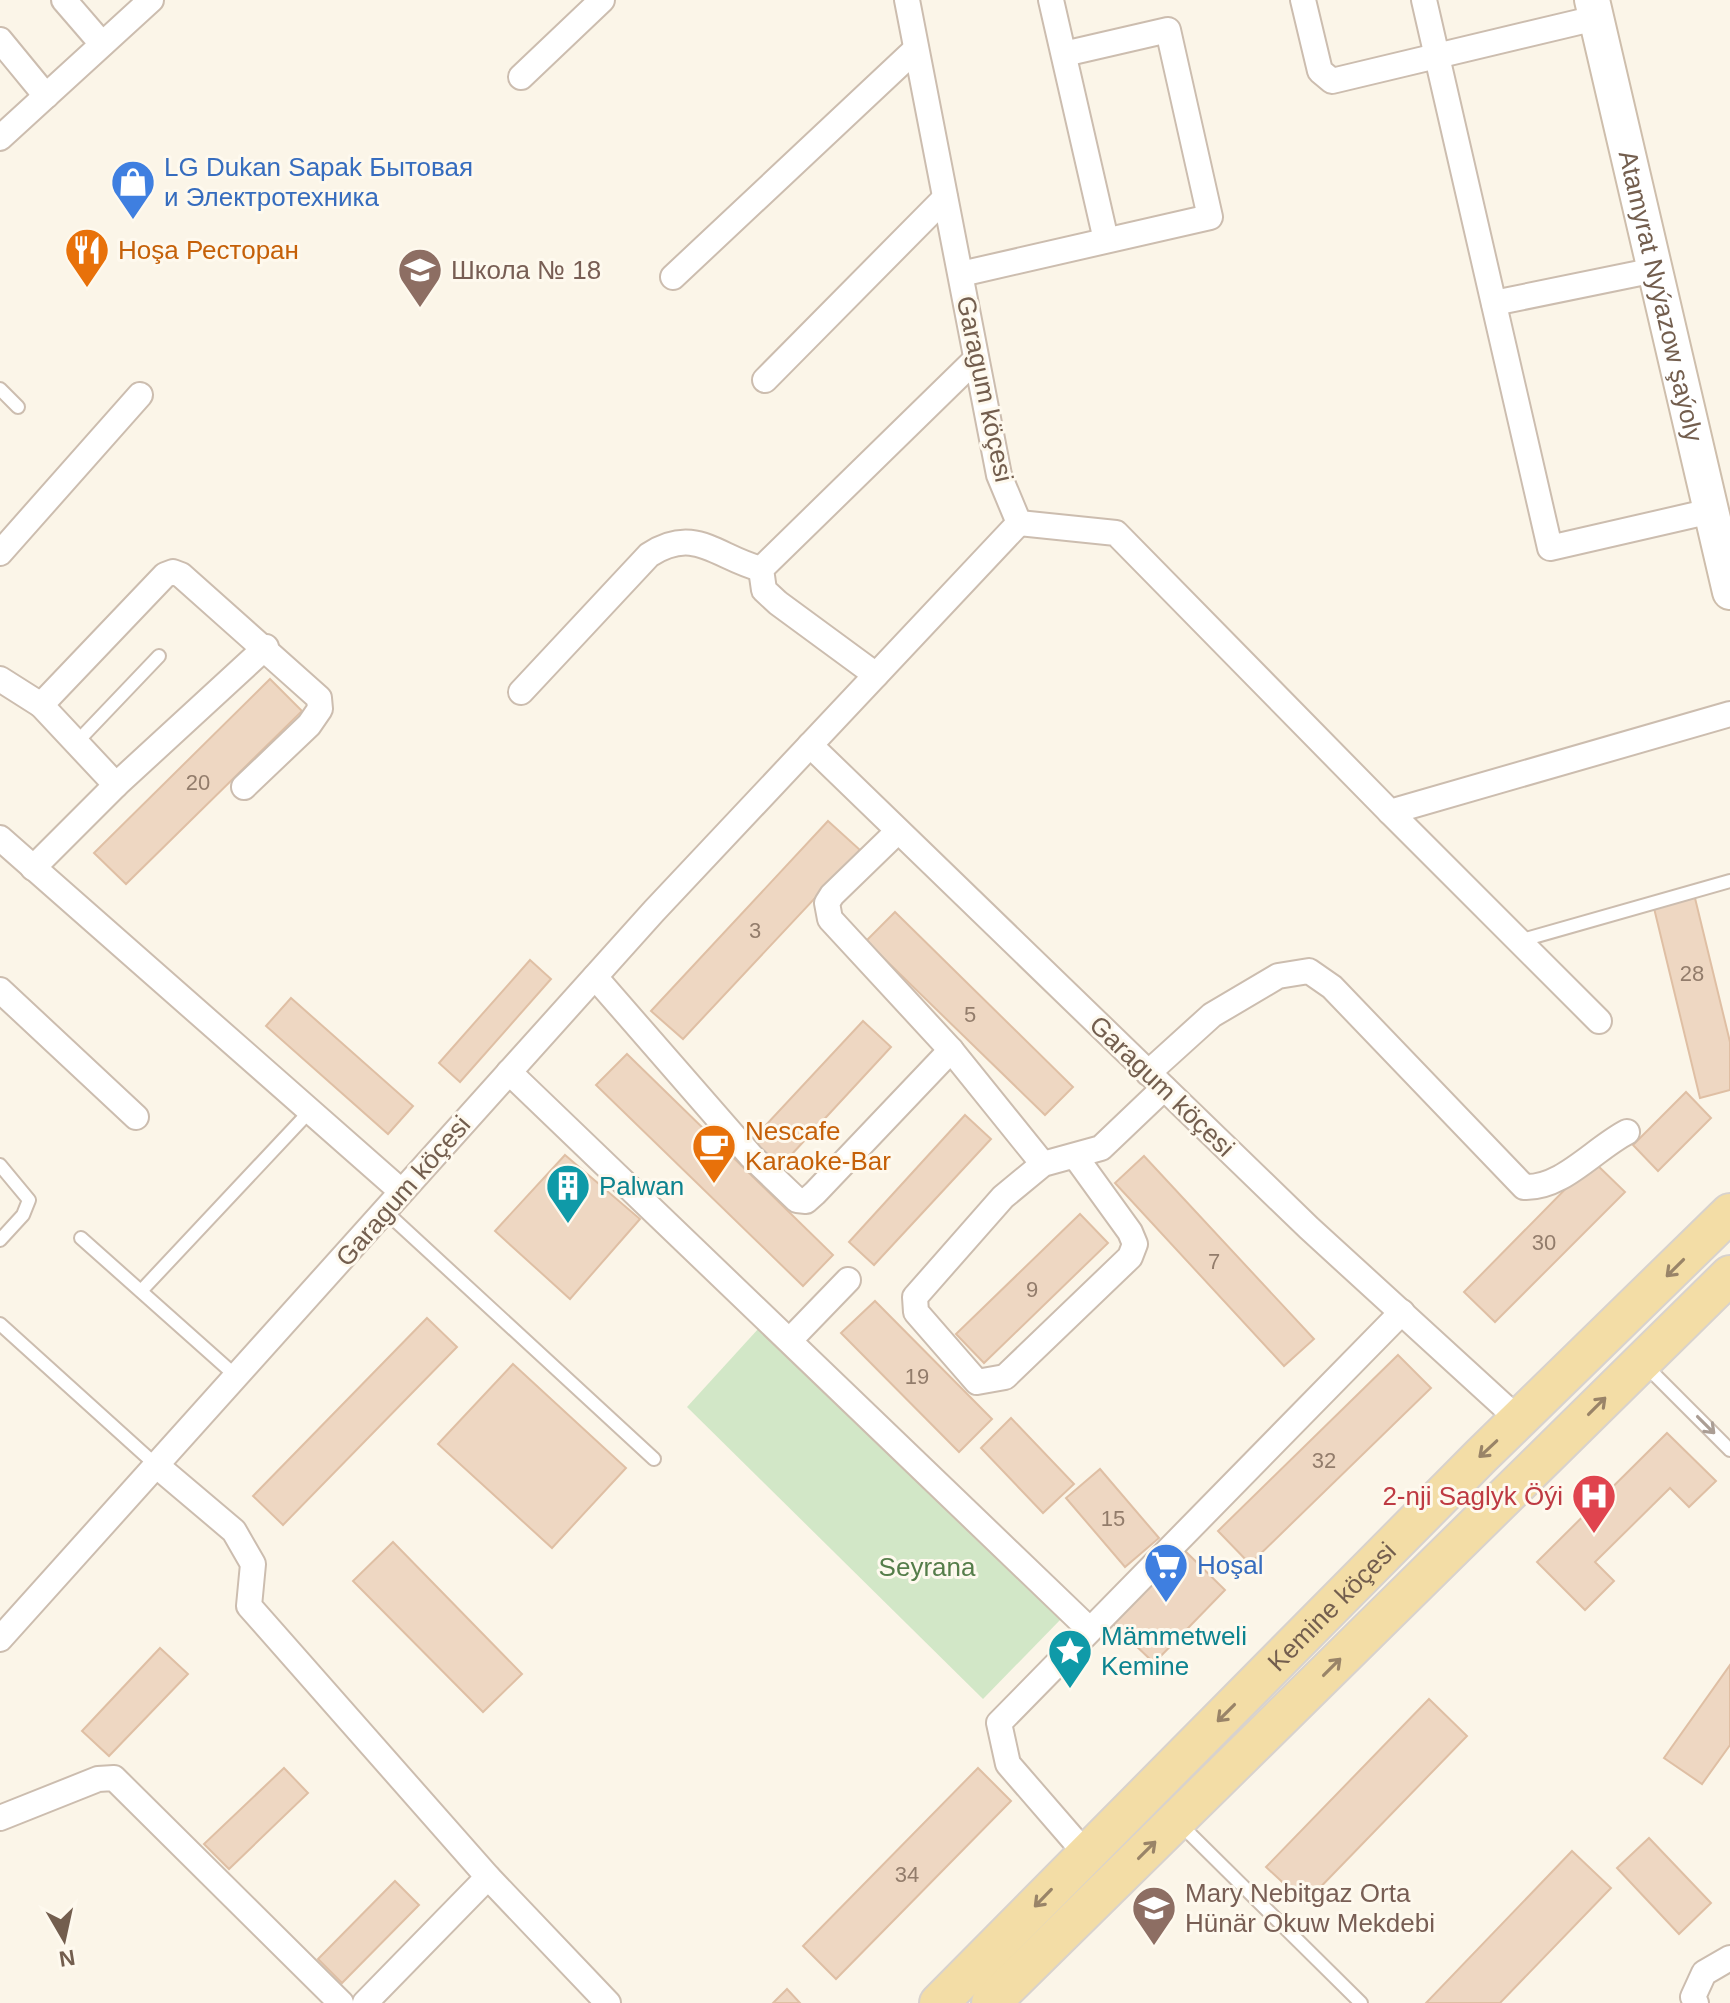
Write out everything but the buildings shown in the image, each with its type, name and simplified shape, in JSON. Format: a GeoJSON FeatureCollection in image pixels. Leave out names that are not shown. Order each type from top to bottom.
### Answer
{"type":"FeatureCollection","features":[{"type":"Feature","properties":{"kind":"main road","name":"Kemine köçesi"},"geometry":{"type":"LineString","coordinates":[[939,2003],[1519,1420],[1730,1213]]}},
{"type":"Feature","properties":{"kind":"main road","name":"Kemine köçesi"},"geometry":{"type":"LineString","coordinates":[[991,2003],[1730,1275]]}},
{"type":"Feature","properties":{"kind":"street"},"geometry":{"type":"LineString","coordinates":[[64,0],[102,44]]}},
{"type":"Feature","properties":{"kind":"street"},"geometry":{"type":"LineString","coordinates":[[3,137],[151,0]]}},
{"type":"Feature","properties":{"kind":"street"},"geometry":{"type":"LineString","coordinates":[[521,77],[602,0]]}},
{"type":"Feature","properties":{"kind":"street","name":"Garagum köçesi"},"geometry":{"type":"LineString","coordinates":[[0,1639],[595,977],[1019,523],[999,475],[907,0]]}},
{"type":"Feature","properties":{"kind":"street"},"geometry":{"type":"LineString","coordinates":[[1051,0],[1106,240]]}},
{"type":"Feature","properties":{"kind":"street"},"geometry":{"type":"LineString","coordinates":[[1303,0],[1320,71],[1332,81],[1437,57],[1594,9]]}},
{"type":"Feature","properties":{"kind":"street"},"geometry":{"type":"LineString","coordinates":[[1424,0],[1550,548],[1711,511]]}},
{"type":"Feature","properties":{"kind":"street","name":"Atamyrat Nyýazow şaýoly"},"geometry":{"type":"LineString","coordinates":[[1594,9],[1730,592]]}},
{"type":"Feature","properties":{"kind":"street"},"geometry":{"type":"LineString","coordinates":[[961,274],[1210,217],[1168,30],[1064,54]]}},
{"type":"Feature","properties":{"kind":"street"},"geometry":{"type":"LineString","coordinates":[[0,40],[46,96]]}},
{"type":"Feature","properties":{"kind":"street"},"geometry":{"type":"LineString","coordinates":[[673,277],[916,49]]}},
{"type":"Feature","properties":{"kind":"street"},"geometry":{"type":"LineString","coordinates":[[765,380],[945,198]]}},
{"type":"Feature","properties":{"kind":"street"},"geometry":{"type":"LineString","coordinates":[[1494,303],[1655,270]]}},
{"type":"Feature","properties":{"kind":"street"},"geometry":{"type":"LineString","coordinates":[[761,569],[976,359]]}},
{"type":"Feature","properties":{"kind":"street"},"geometry":{"type":"LineString","coordinates":[[0,553],[140,395]]}},
{"type":"Feature","properties":{"kind":"street"},"geometry":{"type":"LineString","coordinates":[[1019,523],[1116,533],[1599,1021]]}},
{"type":"Feature","properties":{"kind":"street"},"geometry":{"type":"LineString","coordinates":[[521,692],[649,555],[664,545],[691,540],[736,562],[761,569]]}},
{"type":"Feature","properties":{"kind":"street"},"geometry":{"type":"LineString","coordinates":[[761,569],[764,590],[778,603],[876,675]]}},
{"type":"Feature","properties":{"kind":"street"},"geometry":{"type":"LineString","coordinates":[[41,705],[165,575],[173,572],[201,590],[319,698],[320,709],[309,725],[244,787]]}},
{"type":"Feature","properties":{"kind":"street"},"geometry":{"type":"LineString","coordinates":[[33,868],[116,785],[266,647]]}},
{"type":"Feature","properties":{"kind":"street"},"geometry":{"type":"LineString","coordinates":[[0,679],[41,705],[116,785]]}},
{"type":"Feature","properties":{"kind":"street"},"geometry":{"type":"LineString","coordinates":[[1390,812],[1730,714]]}},
{"type":"Feature","properties":{"kind":"street","name":"Garagum köçesi"},"geometry":{"type":"LineString","coordinates":[[810,745],[1156,1080],[1519,1420]]}},
{"type":"Feature","properties":{"kind":"street"},"geometry":{"type":"LineString","coordinates":[[898,831],[838,889],[827,903],[827,911],[845,938],[951,1050],[1043,1164]]}},
{"type":"Feature","properties":{"kind":"street"},"geometry":{"type":"LineString","coordinates":[[0,838],[401,1191]]}},
{"type":"Feature","properties":{"kind":"street"},"geometry":{"type":"LineString","coordinates":[[1075,1156],[1130,1232],[1135,1244],[1130,1257],[1005,1377],[977,1382],[916,1312],[915,1297],[1003,1197],[1043,1164],[1101,1148],[1212,1015],[1278,976],[1309,971],[1332,987],[1524,1187],[1554,1183],[1603,1144],[1627,1132]]}},
{"type":"Feature","properties":{"kind":"street"},"geometry":{"type":"LineString","coordinates":[[595,977],[730,1133],[797,1200],[806,1201],[815,1193],[951,1050]]}},
{"type":"Feature","properties":{"kind":"street"},"geometry":{"type":"LineString","coordinates":[[0,990],[136,1117]]}},
{"type":"Feature","properties":{"kind":"street"},"geometry":{"type":"LineString","coordinates":[[509,1072],[1089,1629]]}},
{"type":"Feature","properties":{"kind":"street"},"geometry":{"type":"LineString","coordinates":[[790,1340],[848,1280]]}},
{"type":"Feature","properties":{"kind":"street"},"geometry":{"type":"LineString","coordinates":[[1086,1854],[1008,1764],[999,1723],[1402,1312]]}},
{"type":"Feature","properties":{"kind":"street"},"geometry":{"type":"LineString","coordinates":[[1519,1420],[1551,1452]]}},
{"type":"Feature","properties":{"kind":"street"},"geometry":{"type":"LineString","coordinates":[[156,1465],[234,1531],[253,1564],[249,1606],[488,1877],[608,2003]]}},
{"type":"Feature","properties":{"kind":"street"},"geometry":{"type":"LineString","coordinates":[[0,1818],[98,1779],[114,1778],[341,2003]]}},
{"type":"Feature","properties":{"kind":"street"},"geometry":{"type":"LineString","coordinates":[[1145,1795],[1177,1820]]}},
{"type":"Feature","properties":{"kind":"street"},"geometry":{"type":"LineString","coordinates":[[365,2003],[488,1877]]}},
{"type":"Feature","properties":{"kind":"street"},"geometry":{"type":"LineString","coordinates":[[1693,2001],[1704,1973],[1730,1958]]}},
{"type":"Feature","properties":{"kind":"lane"},"geometry":{"type":"LineString","coordinates":[[0,389],[18,407]]}},
{"type":"Feature","properties":{"kind":"lane"},"geometry":{"type":"LineString","coordinates":[[76,743],[159,656]]}},
{"type":"Feature","properties":{"kind":"lane"},"geometry":{"type":"LineString","coordinates":[[1519,941],[1730,881]]}},
{"type":"Feature","properties":{"kind":"lane"},"geometry":{"type":"LineString","coordinates":[[141,1291],[310,1111]]}},
{"type":"Feature","properties":{"kind":"lane"},"geometry":{"type":"LineString","coordinates":[[0,1165],[29,1200],[23,1215],[0,1240]]}},
{"type":"Feature","properties":{"kind":"lane"},"geometry":{"type":"LineString","coordinates":[[386,1212],[654,1459]]}},
{"type":"Feature","properties":{"kind":"lane"},"geometry":{"type":"LineString","coordinates":[[81,1238],[236,1376]]}},
{"type":"Feature","properties":{"kind":"lane"},"geometry":{"type":"LineString","coordinates":[[0,1324],[156,1465]]}},
{"type":"Feature","properties":{"kind":"lane"},"geometry":{"type":"LineString","coordinates":[[1642,1361],[1730,1450]]}},
{"type":"Feature","properties":{"kind":"lane"},"geometry":{"type":"LineString","coordinates":[[1177,1820],[1361,2003]]}},
{"type":"Feature","properties":{"kind":"green space","name":"Seyrana"},"geometry":{"type":"Polygon","coordinates":[[[759,1328],[1061,1619],[983,1699],[687,1407],[759,1328]]]}},
{"type":"Feature","properties":{"kind":"place","name":"LG Dukan Sapak Бытовая и Электротехника"},"geometry":{"type":"Point","coordinates":[133,221]}},
{"type":"Feature","properties":{"kind":"place","name":"Hoşa Ресторан"},"geometry":{"type":"Point","coordinates":[87,289]}},
{"type":"Feature","properties":{"kind":"place","name":"Школа № 18"},"geometry":{"type":"Point","coordinates":[420,309]}},
{"type":"Feature","properties":{"kind":"place","name":"Nescafe Karaoke-Bar"},"geometry":{"type":"Point","coordinates":[714,1185]}},
{"type":"Feature","properties":{"kind":"place","name":"Palwan"},"geometry":{"type":"Point","coordinates":[568,1225]}},
{"type":"Feature","properties":{"kind":"place","name":"2-nji Saglyk Öýi"},"geometry":{"type":"Point","coordinates":[1594,1535]}},
{"type":"Feature","properties":{"kind":"place","name":"Hoşal"},"geometry":{"type":"Point","coordinates":[1166,1604]}},
{"type":"Feature","properties":{"kind":"place","name":"Mämmetweli Kemine"},"geometry":{"type":"Point","coordinates":[1070,1690]}},
{"type":"Feature","properties":{"kind":"place","name":"Mary Nebitgaz Orta Hünär Okuw Mekdebi"},"geometry":{"type":"Point","coordinates":[1154,1947]}}]}
